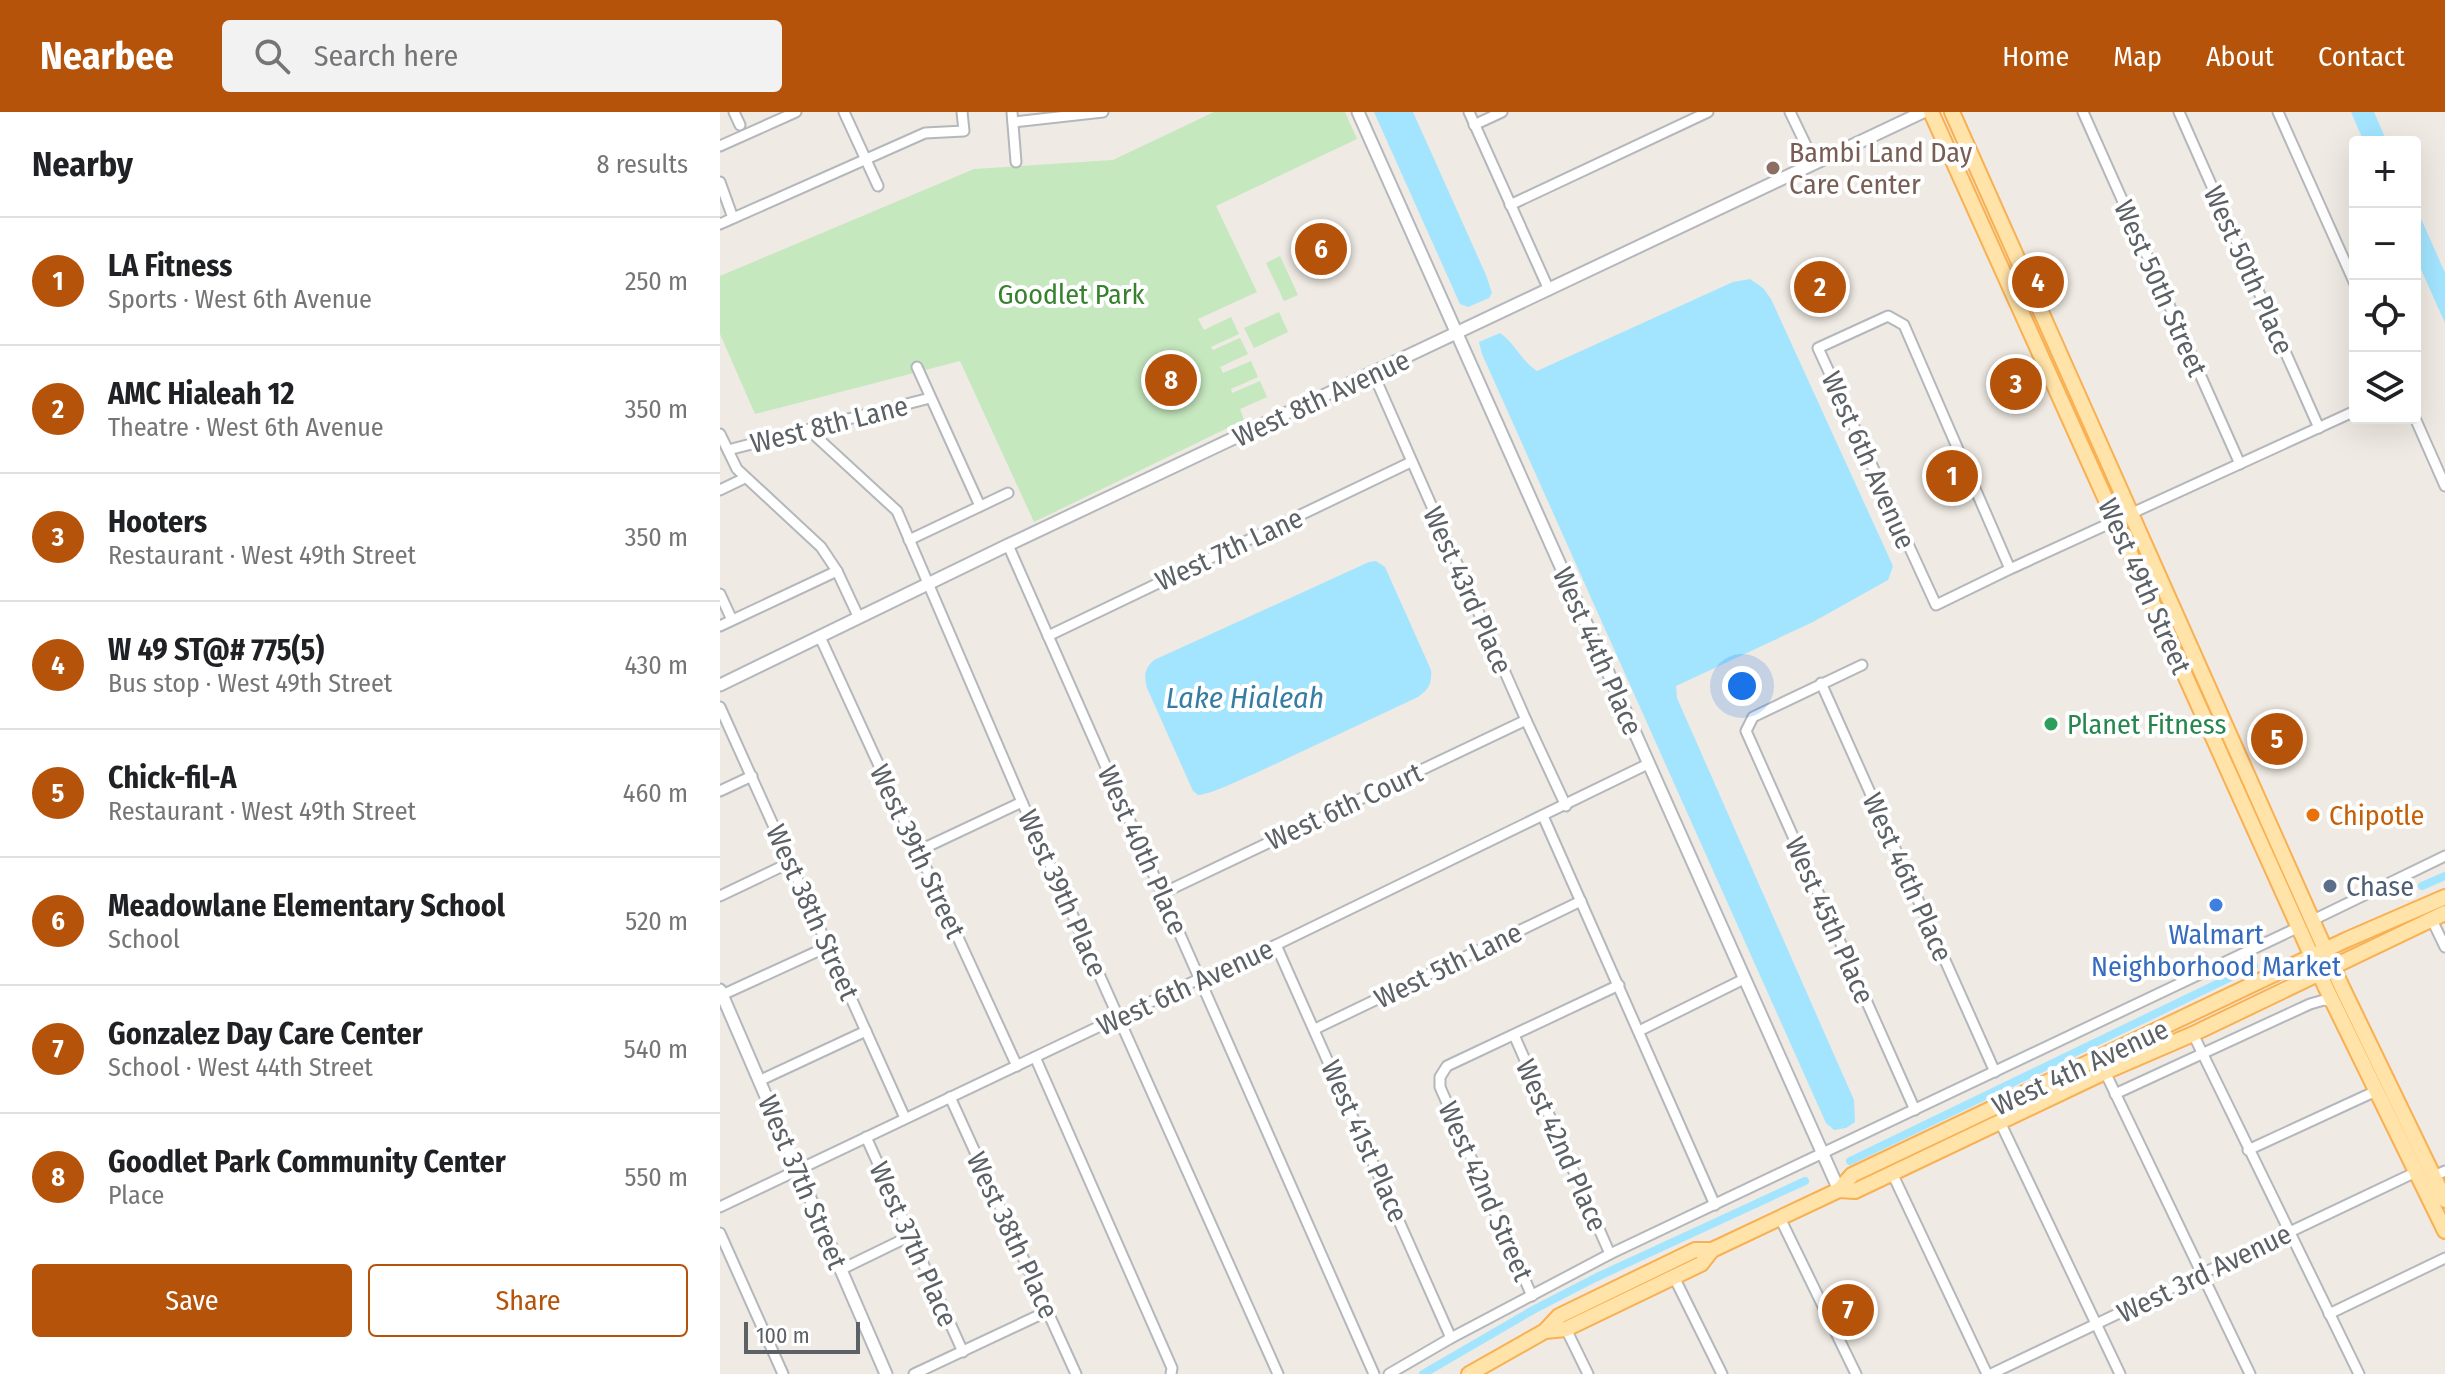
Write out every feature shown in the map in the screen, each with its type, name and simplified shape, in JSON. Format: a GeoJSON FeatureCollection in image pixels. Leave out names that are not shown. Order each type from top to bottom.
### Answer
{"type":"FeatureCollection","features":[{"type":"Feature","properties":{"kind":"main road","name":"West 49th Street"},"geometry":{"type":"LineString","coordinates":[[1931,112],[2312,957],[2327,971],[2439,1174],[2438,1200],[2445,1231]]}},
{"type":"Feature","properties":{"kind":"main road","name":"West 49th Street"},"geometry":{"type":"LineString","coordinates":[[1952,112],[2326,950],[2333,1002],[2416,1172],[2438,1200]]}},
{"type":"Feature","properties":{"kind":"main road"},"geometry":{"type":"LineString","coordinates":[[2006,277],[2026,307],[2043,316]]}},
{"type":"Feature","properties":{"kind":"main road"},"geometry":{"type":"LineString","coordinates":[[2026,324],[2036,323],[2042,327],[2064,363]]}},
{"type":"Feature","properties":{"kind":"main road","name":"West 4th Avenue"},"geometry":{"type":"LineString","coordinates":[[1469,1374],[1545,1331],[1559,1316],[1580,1305],[1695,1250],[1712,1250],[1780,1218],[1839,1190],[1852,1175],[2326,950],[2445,897]]}},
{"type":"Feature","properties":{"kind":"main road","name":"West 4th Avenue"},"geometry":{"type":"LineString","coordinates":[[1839,1190],[1855,1191],[2438,917]]}},
{"type":"Feature","properties":{"kind":"main road"},"geometry":{"type":"LineString","coordinates":[[2105,1072],[2109,1058],[2116,1049]]}},
{"type":"Feature","properties":{"kind":"main road"},"geometry":{"type":"LineString","coordinates":[[2000,1122],[2002,1109],[2010,1100]]}},
{"type":"Feature","properties":{"kind":"main road"},"geometry":{"type":"LineString","coordinates":[[2409,1157],[2422,1171],[2439,1174]]}},
{"type":"Feature","properties":{"kind":"main road","name":"West 4th Avenue"},"geometry":{"type":"LineString","coordinates":[[1545,1331],[1566,1329],[1701,1264],[1712,1250]]}},
{"type":"Feature","properties":{"kind":"street"},"geometry":{"type":"LineString","coordinates":[[734,112],[740,125]]}},
{"type":"Feature","properties":{"kind":"street"},"geometry":{"type":"LineString","coordinates":[[720,146],[796,112]]}},
{"type":"Feature","properties":{"kind":"street"},"geometry":{"type":"LineString","coordinates":[[844,112],[878,186]]}},
{"type":"Feature","properties":{"kind":"street"},"geometry":{"type":"LineString","coordinates":[[720,224],[925,133],[964,131],[962,112]]}},
{"type":"Feature","properties":{"kind":"street","name":"West 44th Place"},"geometry":{"type":"LineString","coordinates":[[1358,112],[1839,1190]]}},
{"type":"Feature","properties":{"kind":"street"},"geometry":{"type":"LineString","coordinates":[[1469,112],[1549,290]]}},
{"type":"Feature","properties":{"kind":"street"},"geometry":{"type":"LineString","coordinates":[[1474,125],[1502,112]]}},
{"type":"Feature","properties":{"kind":"street"},"geometry":{"type":"LineString","coordinates":[[1510,205],[1708,112]]}},
{"type":"Feature","properties":{"kind":"street"},"geometry":{"type":"LineString","coordinates":[[1790,112],[1815,164]]}},
{"type":"Feature","properties":{"kind":"street","name":"West 8th Avenue"},"geometry":{"type":"LineString","coordinates":[[720,685],[1008,545],[1923,112]]}},
{"type":"Feature","properties":{"kind":"street","name":"West 50th Street"},"geometry":{"type":"LineString","coordinates":[[2083,112],[2240,464]]}},
{"type":"Feature","properties":{"kind":"street","name":"West 50th Place"},"geometry":{"type":"LineString","coordinates":[[2179,112],[2319,428]]}},
{"type":"Feature","properties":{"kind":"street"},"geometry":{"type":"LineString","coordinates":[[2278,112],[2353,280]]}},
{"type":"Feature","properties":{"kind":"street"},"geometry":{"type":"LineString","coordinates":[[1016,162],[1012,117],[1099,113]]}},
{"type":"Feature","properties":{"kind":"street"},"geometry":{"type":"LineString","coordinates":[[720,182],[733,218]]}},
{"type":"Feature","properties":{"kind":"street","name":"West 6th Avenue"},"geometry":{"type":"LineString","coordinates":[[2010,569],[1904,325],[1888,316],[1818,348],[1936,605],[2349,414]]}},
{"type":"Feature","properties":{"kind":"street"},"geometry":{"type":"LineString","coordinates":[[917,367],[980,506]]}},
{"type":"Feature","properties":{"kind":"street","name":"West 43rd Place"},"geometry":{"type":"LineString","coordinates":[[1373,373],[1566,806]]}},
{"type":"Feature","properties":{"kind":"street","name":"West 8th Lane"},"geometry":{"type":"LineString","coordinates":[[728,450],[930,398]]}},
{"type":"Feature","properties":{"kind":"street"},"geometry":{"type":"LineString","coordinates":[[2418,424],[2445,486]]}},
{"type":"Feature","properties":{"kind":"street","name":"West 39th Place"},"geometry":{"type":"LineString","coordinates":[[809,430],[897,511],[1022,802],[1278,1374]]}},
{"type":"Feature","properties":{"kind":"street"},"geometry":{"type":"LineString","coordinates":[[720,434],[737,469],[745,478],[821,547],[837,571],[859,618]]}},
{"type":"Feature","properties":{"kind":"street","name":"West 7th Lane"},"geometry":{"type":"LineString","coordinates":[[1048,636],[1411,462]]}},
{"type":"Feature","properties":{"kind":"street","name":"West 8th Lane"},"geometry":{"type":"LineString","coordinates":[[720,490],[745,478]]}},
{"type":"Feature","properties":{"kind":"street"},"geometry":{"type":"LineString","coordinates":[[909,540],[1008,493]]}},
{"type":"Feature","properties":{"kind":"street","name":"West 40th Place"},"geometry":{"type":"LineString","coordinates":[[1008,545],[1374,1374]]}},
{"type":"Feature","properties":{"kind":"street"},"geometry":{"type":"LineString","coordinates":[[720,626],[837,571]]}},
{"type":"Feature","properties":{"kind":"street"},"geometry":{"type":"LineString","coordinates":[[720,594],[732,620]]}},
{"type":"Feature","properties":{"kind":"street","name":"West 39th Street"},"geometry":{"type":"LineString","coordinates":[[820,637],[1017,1066]]}},
{"type":"Feature","properties":{"kind":"street"},"geometry":{"type":"LineString","coordinates":[[1821,683],[1862,665]]}},
{"type":"Feature","properties":{"kind":"street","name":"West 45th Place"},"geometry":{"type":"LineString","coordinates":[[1821,683],[1753,717],[1746,731],[1915,1110]]}},
{"type":"Feature","properties":{"kind":"street","name":"West 46th Place"},"geometry":{"type":"LineString","coordinates":[[1821,683],[1995,1072]]}},
{"type":"Feature","properties":{"kind":"street","name":"West 38th Street"},"geometry":{"type":"LineString","coordinates":[[720,707],[905,1118]]}},
{"type":"Feature","properties":{"kind":"street","name":"West 6th Court"},"geometry":{"type":"LineString","coordinates":[[1163,893],[1526,720]]}},
{"type":"Feature","properties":{"kind":"street","name":"West 6th Avenue"},"geometry":{"type":"LineString","coordinates":[[720,1207],[1276,945],[1648,764]]}},
{"type":"Feature","properties":{"kind":"street"},"geometry":{"type":"LineString","coordinates":[[720,791],[752,776]]}},
{"type":"Feature","properties":{"kind":"street"},"geometry":{"type":"LineString","coordinates":[[918,851],[1022,802]]}},
{"type":"Feature","properties":{"kind":"street"},"geometry":{"type":"LineString","coordinates":[[1543,816],[1715,1205]]}},
{"type":"Feature","properties":{"kind":"street"},"geometry":{"type":"LineString","coordinates":[[2313,920],[2445,856]]}},
{"type":"Feature","properties":{"kind":"street"},"geometry":{"type":"LineString","coordinates":[[720,896],[791,862]]}},
{"type":"Feature","properties":{"kind":"street","name":"West 5th Lane"},"geometry":{"type":"LineString","coordinates":[[1315,1029],[1581,901]]}},
{"type":"Feature","properties":{"kind":"street"},"geometry":{"type":"LineString","coordinates":[[2438,917],[2445,947]]}},
{"type":"Feature","properties":{"kind":"street"},"geometry":{"type":"LineString","coordinates":[[1389,1374],[1610,1254],[2299,927]]}},
{"type":"Feature","properties":{"kind":"street","name":"West 41st Place"},"geometry":{"type":"LineString","coordinates":[[1276,945],[1451,1338]]}},
{"type":"Feature","properties":{"kind":"street"},"geometry":{"type":"LineString","coordinates":[[721,993],[829,946]]}},
{"type":"Feature","properties":{"kind":"street"},"geometry":{"type":"LineString","coordinates":[[1639,1031],[1744,979]]}},
{"type":"Feature","properties":{"kind":"street"},"geometry":{"type":"LineString","coordinates":[[1514,1035],[1619,985]]}},
{"type":"Feature","properties":{"kind":"street","name":"West 37th Street"},"geometry":{"type":"LineString","coordinates":[[721,993],[886,1374]]}},
{"type":"Feature","properties":{"kind":"street"},"geometry":{"type":"LineString","coordinates":[[2115,1094],[2310,1004],[2324,1000],[2333,1002]]}},
{"type":"Feature","properties":{"kind":"street"},"geometry":{"type":"LineString","coordinates":[[761,1080],[866,1031]]}},
{"type":"Feature","properties":{"kind":"street"},"geometry":{"type":"LineString","coordinates":[[2193,1034],[2359,1374]]}},
{"type":"Feature","properties":{"kind":"street","name":"West 42nd Street"},"geometry":{"type":"LineString","coordinates":[[1514,1035],[1447,1066],[1440,1077],[1440,1087],[1532,1296]]}},
{"type":"Feature","properties":{"kind":"street","name":"West 42nd Place"},"geometry":{"type":"LineString","coordinates":[[1514,1035],[1610,1254]]}},
{"type":"Feature","properties":{"kind":"street"},"geometry":{"type":"LineString","coordinates":[[1035,1057],[1172,1371]]}},
{"type":"Feature","properties":{"kind":"street"},"geometry":{"type":"LineString","coordinates":[[2105,1072],[2250,1374]]}},
{"type":"Feature","properties":{"kind":"street"},"geometry":{"type":"LineString","coordinates":[[2248,1150],[2376,1091]]}},
{"type":"Feature","properties":{"kind":"street","name":"West 38th Place"},"geometry":{"type":"LineString","coordinates":[[950,1097],[1076,1374]]}},
{"type":"Feature","properties":{"kind":"street"},"geometry":{"type":"LineString","coordinates":[[2000,1122],[2120,1374]]}},
{"type":"Feature","properties":{"kind":"street","name":"West 37th Place"},"geometry":{"type":"LineString","coordinates":[[866,1137],[963,1352]]}},
{"type":"Feature","properties":{"kind":"street","name":"West 3rd Avenue"},"geometry":{"type":"LineString","coordinates":[[1989,1374],[2416,1172]]}},
{"type":"Feature","properties":{"kind":"street"},"geometry":{"type":"LineString","coordinates":[[1892,1173],[1989,1374]]}},
{"type":"Feature","properties":{"kind":"street"},"geometry":{"type":"LineString","coordinates":[[1780,1218],[1856,1374]]}},
{"type":"Feature","properties":{"kind":"street"},"geometry":{"type":"LineString","coordinates":[[720,1233],[783,1374]]}},
{"type":"Feature","properties":{"kind":"street"},"geometry":{"type":"LineString","coordinates":[[840,1270],[912,1235]]}},
{"type":"Feature","properties":{"kind":"street"},"geometry":{"type":"LineString","coordinates":[[2329,1314],[2445,1258]]}},
{"type":"Feature","properties":{"kind":"street"},"geometry":{"type":"LineString","coordinates":[[1674,1277],[1722,1374]]}},
{"type":"Feature","properties":{"kind":"street"},"geometry":{"type":"LineString","coordinates":[[914,1374],[1048,1311]]}},
{"type":"Feature","properties":{"kind":"street"},"geometry":{"type":"LineString","coordinates":[[1566,1329],[1588,1374]]}},
{"type":"Feature","properties":{"kind":"green space","name":"Goodlet Park"},"geometry":{"type":"Polygon","coordinates":[[[1214,112],[1345,112],[1357,139],[1216,206],[1257,292],[1198,319],[1204,330],[1231,317],[1239,334],[1211,347],[1213,350],[1240,338],[1248,354],[1220,367],[1223,373],[1251,361],[1258,377],[1231,389],[1232,393],[1260,381],[1267,397],[1240,409],[1244,420],[1034,522],[960,361],[755,414],[720,334],[720,276],[974,169],[1113,160],[1214,112]]]}},
{"type":"Feature","properties":{"kind":"green space"},"geometry":{"type":"Polygon","coordinates":[[[1280,256],[1298,295],[1284,301],[1266,263],[1280,256]]]}},
{"type":"Feature","properties":{"kind":"green space"},"geometry":{"type":"Polygon","coordinates":[[[1279,312],[1288,332],[1254,348],[1244,328],[1279,312]]]}},
{"type":"Feature","properties":{"kind":"water"},"geometry":{"type":"Polygon","coordinates":[[[1374,112],[1413,112],[1486,275],[1492,293],[1489,298],[1468,307],[1460,304],[1374,112]]]}},
{"type":"Feature","properties":{"kind":"water"},"geometry":{"type":"Polygon","coordinates":[[[2351,112],[2374,112],[2384,136],[2361,136],[2351,112]]]}},
{"type":"Feature","properties":{"kind":"water"},"geometry":{"type":"Polygon","coordinates":[[[2421,219],[2445,273],[2445,323],[2421,269],[2421,219]]]}},
{"type":"Feature","properties":{"kind":"water"},"geometry":{"type":"Polygon","coordinates":[[[1750,279],[1763,288],[1771,299],[1893,566],[1888,580],[1813,622],[1676,686],[1677,698],[1854,1100],[1855,1122],[1846,1128],[1834,1130],[1826,1123],[1479,342],[1500,333],[1537,371],[1733,282],[1750,279]]]}},
{"type":"Feature","properties":{"kind":"water","name":"Lake Hialeah"},"geometry":{"type":"Polygon","coordinates":[[[1376,561],[1385,567],[1431,670],[1427,689],[1418,697],[1254,774],[1198,795],[1193,791],[1147,688],[1145,676],[1148,666],[1154,660],[1376,561]]]}},
{"type":"Feature","properties":{"kind":"waterway"},"geometry":{"type":"LineString","coordinates":[[2422,886],[2445,876]]}},
{"type":"Feature","properties":{"kind":"waterway"},"geometry":{"type":"LineString","coordinates":[[1850,1161],[2254,966]]}},
{"type":"Feature","properties":{"kind":"waterway"},"geometry":{"type":"LineString","coordinates":[[1423,1374],[1597,1277],[1805,1181]]}},
{"type":"Feature","properties":{"kind":"place","name":"Bambi Land Day Care Center"},"geometry":{"type":"Point","coordinates":[1773,168]}},
{"type":"Feature","properties":{"kind":"place","name":"Meadowlane Elementary School"},"geometry":{"type":"Point","coordinates":[1321,249]}},
{"type":"Feature","properties":{"kind":"place","name":"W 49 ST@# 775(5)"},"geometry":{"type":"Point","coordinates":[2038,282]}},
{"type":"Feature","properties":{"kind":"place","name":"AMC Hialeah 12"},"geometry":{"type":"Point","coordinates":[1820,287]}},
{"type":"Feature","properties":{"kind":"place","name":"Goodlet Park Community Center"},"geometry":{"type":"Point","coordinates":[1171,380]}},
{"type":"Feature","properties":{"kind":"place","name":"Hooters"},"geometry":{"type":"Point","coordinates":[2016,384]}},
{"type":"Feature","properties":{"kind":"place","name":"LA Fitness"},"geometry":{"type":"Point","coordinates":[1952,476]}},
{"type":"Feature","properties":{"kind":"place","name":"Planet Fitness"},"geometry":{"type":"Point","coordinates":[2051,724]}},
{"type":"Feature","properties":{"kind":"place","name":"Chick-fil-A"},"geometry":{"type":"Point","coordinates":[2277,739]}},
{"type":"Feature","properties":{"kind":"place","name":"Chipotle"},"geometry":{"type":"Point","coordinates":[2313,815]}},
{"type":"Feature","properties":{"kind":"place","name":"Chase"},"geometry":{"type":"Point","coordinates":[2330,886]}},
{"type":"Feature","properties":{"kind":"place","name":"Walmart Neighborhood Market"},"geometry":{"type":"Point","coordinates":[2216,905]}},
{"type":"Feature","properties":{"kind":"place","name":"Gonzalez Day Care Center"},"geometry":{"type":"Point","coordinates":[1848,1310]}}]}
